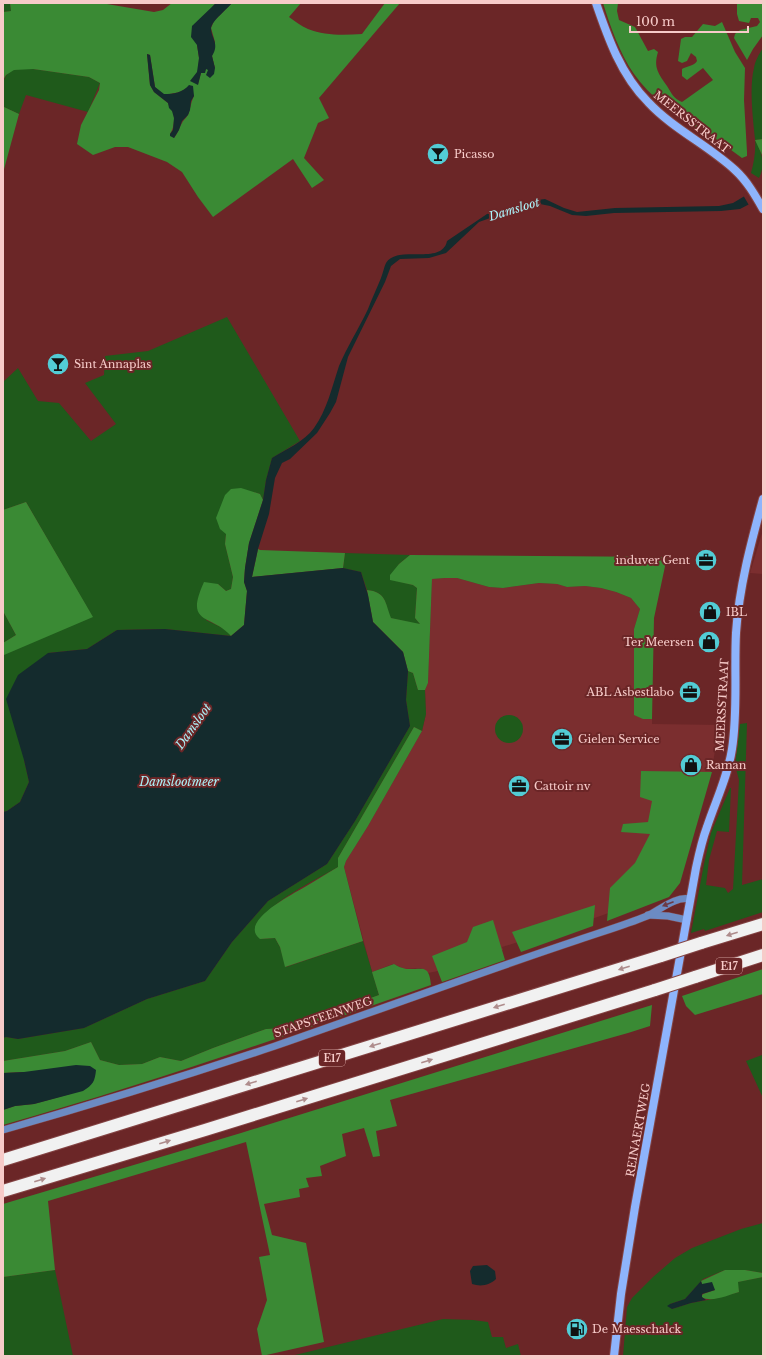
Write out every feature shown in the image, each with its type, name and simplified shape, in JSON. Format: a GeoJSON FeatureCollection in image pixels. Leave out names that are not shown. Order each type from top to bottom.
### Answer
{"type":"FeatureCollection","features":[{"type":"Feature","properties":{"kind":"highway","name":"E17"},"geometry":{"type":"LineString","coordinates":[[3,1160],[763,924]]}},
{"type":"Feature","properties":{"kind":"highway","name":"E17"},"geometry":{"type":"LineString","coordinates":[[3,1191],[205,1130],[763,955]]}},
{"type":"Feature","properties":{"kind":"main road","name":"MEERSSTRAAT"},"geometry":{"type":"LineString","coordinates":[[596,3],[615,54],[630,82],[648,103],[662,115],[735,170],[750,188],[762,207]]}},
{"type":"Feature","properties":{"kind":"main road","name":"MEERSSTRAAT"},"geometry":{"type":"LineString","coordinates":[[689,908],[701,846],[727,772],[732,749],[734,732],[736,632],[738,612],[742,581],[763,499]]}},
{"type":"Feature","properties":{"kind":"main road","name":"REINAERTWEG"},"geometry":{"type":"LineString","coordinates":[[614,1356],[621,1294],[635,1207],[689,908]]}},
{"type":"Feature","properties":{"kind":"street","name":"STAPSTEENWEG"},"geometry":{"type":"LineString","coordinates":[[3,1130],[103,1102],[273,1046],[648,915],[662,907],[684,898],[690,899]]}},
{"type":"Feature","properties":{"kind":"street","name":"STAPSTEENWEG"},"geometry":{"type":"LineString","coordinates":[[648,915],[668,916],[687,920]]}},
{"type":"Feature","properties":{"kind":"shaded area"},"geometry":{"type":"Polygon","coordinates":[[[763,530],[763,574],[750,573],[763,530]]]}},
{"type":"Feature","properties":{"kind":"shaded area"},"geometry":{"type":"Polygon","coordinates":[[[457,578],[489,587],[503,588],[539,583],[557,584],[567,587],[585,586],[601,588],[631,598],[640,609],[634,629],[643,719],[652,719],[652,724],[721,725],[717,738],[712,769],[656,896],[522,944],[518,942],[502,947],[503,950],[448,969],[428,973],[421,968],[405,969],[393,964],[372,972],[344,867],[346,861],[368,826],[422,731],[426,714],[425,690],[428,683],[432,579],[457,578]]]}},
{"type":"Feature","properties":{"kind":"green space"},"geometry":{"type":"Polygon","coordinates":[[[3,3],[10,3],[11,11],[3,12],[3,3]]]}},
{"type":"Feature","properties":{"kind":"green space"},"geometry":{"type":"Polygon","coordinates":[[[10,3],[101,3],[154,12],[163,10],[172,3],[216,3],[213,6],[197,45],[199,58],[198,84],[201,73],[206,69],[215,68],[212,56],[215,42],[211,28],[214,21],[232,3],[301,3],[289,17],[308,29],[328,34],[341,35],[362,34],[385,3],[400,3],[319,98],[329,118],[318,123],[304,158],[324,180],[312,188],[293,159],[213,217],[182,172],[167,162],[128,147],[115,147],[93,155],[77,144],[81,125],[99,90],[100,83],[89,77],[33,69],[14,70],[6,75],[3,80],[3,12],[11,11],[10,3]],[[147,54],[150,85],[154,92],[168,103],[173,112],[174,123],[170,134],[174,138],[187,117],[194,96],[189,86],[181,91],[164,95],[155,87],[150,55],[147,54]]]}},
{"type":"Feature","properties":{"kind":"green space"},"geometry":{"type":"Polygon","coordinates":[[[603,3],[618,3],[617,11],[619,20],[635,27],[648,51],[654,49],[658,52],[656,62],[659,74],[673,96],[682,102],[713,80],[703,68],[687,80],[682,76],[682,69],[696,63],[697,61],[696,57],[691,53],[687,61],[682,63],[678,61],[681,39],[685,37],[692,37],[703,24],[715,26],[722,22],[735,52],[745,68],[744,100],[747,156],[742,158],[701,128],[698,131],[663,105],[647,90],[634,74],[624,58],[612,30],[603,3]]]}},
{"type":"Feature","properties":{"kind":"green space"},"geometry":{"type":"Polygon","coordinates":[[[737,3],[763,3],[763,35],[747,60],[734,38],[735,34],[740,30],[757,26],[760,22],[758,18],[751,18],[749,23],[739,21],[737,14],[737,3]]]}},
{"type":"Feature","properties":{"kind":"green space"},"geometry":{"type":"Polygon","coordinates":[[[763,48],[763,139],[755,140],[752,85],[755,63],[763,48]]]}},
{"type":"Feature","properties":{"kind":"green space"},"geometry":{"type":"Polygon","coordinates":[[[15,69],[33,69],[89,77],[100,83],[88,112],[26,95],[19,114],[4,107],[3,84],[9,72],[15,69]]]}},
{"type":"Feature","properties":{"kind":"green space"},"geometry":{"type":"Polygon","coordinates":[[[3,104],[4,107],[19,114],[3,173],[3,104]]]}},
{"type":"Feature","properties":{"kind":"green space"},"geometry":{"type":"Polygon","coordinates":[[[763,139],[763,157],[755,140],[763,139]]]}},
{"type":"Feature","properties":{"kind":"green space"},"geometry":{"type":"Polygon","coordinates":[[[755,140],[760,149],[763,163],[759,178],[751,173],[755,140]]]}},
{"type":"Feature","properties":{"kind":"green space"},"geometry":{"type":"Polygon","coordinates":[[[227,317],[300,441],[272,458],[266,480],[263,500],[260,494],[253,492],[226,534],[225,544],[233,577],[231,589],[226,591],[218,584],[206,620],[227,630],[231,636],[165,629],[117,630],[87,649],[48,653],[24,760],[29,782],[20,802],[3,812],[3,654],[92,616],[26,502],[3,510],[3,382],[18,368],[38,401],[59,403],[91,441],[116,424],[85,383],[104,375],[105,356],[148,351],[227,317]]]}},
{"type":"Feature","properties":{"kind":"green space"},"geometry":{"type":"Polygon","coordinates":[[[241,488],[260,494],[263,500],[249,543],[245,568],[244,582],[247,591],[244,625],[231,636],[216,624],[202,617],[198,612],[197,606],[204,582],[218,584],[226,591],[231,589],[233,577],[225,544],[226,534],[220,529],[216,518],[225,495],[231,489],[241,488]]]}},
{"type":"Feature","properties":{"kind":"green space"},"geometry":{"type":"Polygon","coordinates":[[[26,502],[93,617],[4,655],[3,643],[16,635],[3,611],[3,510],[26,502]]]}},
{"type":"Feature","properties":{"kind":"green space"},"geometry":{"type":"Polygon","coordinates":[[[258,549],[345,553],[343,568],[252,577],[258,549]]]}},
{"type":"Feature","properties":{"kind":"green space"},"geometry":{"type":"Polygon","coordinates":[[[345,553],[410,555],[399,564],[390,579],[413,585],[417,588],[415,618],[421,625],[390,618],[384,599],[378,593],[367,590],[361,572],[343,568],[345,553]]]}},
{"type":"Feature","properties":{"kind":"green space"},"geometry":{"type":"Polygon","coordinates":[[[410,555],[667,557],[654,618],[652,719],[643,719],[634,715],[634,629],[640,609],[631,598],[601,588],[585,586],[567,587],[557,584],[539,583],[503,588],[489,587],[457,578],[432,579],[428,683],[425,690],[418,690],[413,673],[408,671],[403,652],[373,622],[367,590],[378,593],[384,599],[391,618],[420,624],[415,618],[417,588],[413,585],[390,580],[390,575],[399,564],[410,555]]]}},
{"type":"Feature","properties":{"kind":"green space"},"geometry":{"type":"Polygon","coordinates":[[[3,611],[16,635],[3,643],[3,611]]]}},
{"type":"Feature","properties":{"kind":"green space"},"geometry":{"type":"Polygon","coordinates":[[[408,671],[413,673],[418,690],[425,690],[426,714],[422,731],[414,727],[338,858],[338,867],[305,885],[284,899],[265,914],[257,923],[260,939],[275,938],[280,947],[286,967],[363,941],[379,995],[286,1028],[266,1029],[181,1061],[160,1057],[142,1064],[119,1065],[100,1060],[91,1042],[65,1051],[3,1061],[3,1038],[18,1039],[84,1028],[147,999],[205,981],[232,942],[268,901],[327,864],[355,821],[410,726],[406,700],[408,671]]]}},
{"type":"Feature","properties":{"kind":"green space"},"geometry":{"type":"Polygon","coordinates":[[[509,715],[519,719],[523,729],[519,739],[509,743],[499,739],[495,729],[499,719],[509,715]]]}},
{"type":"Feature","properties":{"kind":"green space"},"geometry":{"type":"Polygon","coordinates":[[[747,723],[742,885],[763,879],[763,912],[705,931],[704,929],[691,933],[711,833],[730,788],[729,832],[717,831],[709,860],[706,885],[725,888],[728,893],[733,889],[739,780],[735,765],[740,724],[747,723]]]}},
{"type":"Feature","properties":{"kind":"green space"},"geometry":{"type":"Polygon","coordinates":[[[414,727],[422,731],[368,826],[346,861],[344,867],[363,941],[285,967],[280,947],[275,938],[260,939],[255,932],[256,925],[261,917],[278,903],[338,867],[338,858],[414,727]]]}},
{"type":"Feature","properties":{"kind":"green space"},"geometry":{"type":"Polygon","coordinates":[[[641,771],[712,772],[680,883],[669,897],[607,921],[610,888],[635,863],[650,834],[621,832],[623,824],[648,822],[652,801],[640,797],[641,771]]]}},
{"type":"Feature","properties":{"kind":"green space"},"geometry":{"type":"Polygon","coordinates":[[[595,905],[593,926],[521,952],[512,932],[595,905]]]}},
{"type":"Feature","properties":{"kind":"green space"},"geometry":{"type":"Polygon","coordinates":[[[493,920],[505,960],[442,982],[432,956],[467,942],[473,927],[493,920]]]}},
{"type":"Feature","properties":{"kind":"green space"},"geometry":{"type":"Polygon","coordinates":[[[394,964],[406,969],[424,969],[428,973],[431,985],[111,1093],[3,1125],[3,1110],[15,1106],[34,1104],[70,1094],[24,1072],[3,1073],[3,1061],[65,1051],[91,1042],[100,1060],[119,1065],[142,1064],[160,1057],[181,1061],[266,1029],[286,1028],[379,995],[372,972],[394,964]]]}},
{"type":"Feature","properties":{"kind":"green space"},"geometry":{"type":"Polygon","coordinates":[[[763,969],[763,994],[695,1015],[686,1006],[682,996],[763,969]]]}},
{"type":"Feature","properties":{"kind":"green space"},"geometry":{"type":"Polygon","coordinates":[[[652,1005],[650,1026],[390,1100],[397,1126],[376,1131],[380,1156],[373,1157],[364,1128],[342,1134],[346,1156],[320,1166],[322,1176],[306,1178],[309,1187],[299,1189],[300,1197],[264,1204],[272,1235],[306,1243],[324,1342],[262,1356],[257,1329],[267,1300],[259,1257],[270,1255],[246,1142],[48,1201],[55,1270],[3,1277],[3,1204],[241,1133],[652,1005]]]}},
{"type":"Feature","properties":{"kind":"green space"},"geometry":{"type":"Polygon","coordinates":[[[762,1055],[763,1057],[763,1098],[746,1061],[762,1055]]]}},
{"type":"Feature","properties":{"kind":"green space"},"geometry":{"type":"Polygon","coordinates":[[[763,1223],[763,1273],[745,1270],[725,1270],[703,1279],[685,1299],[670,1304],[672,1309],[739,1292],[737,1282],[763,1277],[763,1356],[623,1356],[627,1307],[632,1298],[653,1277],[675,1258],[692,1248],[741,1229],[763,1223]]]}},
{"type":"Feature","properties":{"kind":"green space"},"geometry":{"type":"Polygon","coordinates":[[[55,1270],[73,1356],[3,1356],[3,1277],[55,1270]]]}},
{"type":"Feature","properties":{"kind":"green space"},"geometry":{"type":"Polygon","coordinates":[[[725,1270],[745,1270],[763,1273],[763,1277],[738,1282],[739,1292],[715,1299],[705,1299],[701,1297],[703,1294],[715,1290],[706,1284],[702,1284],[701,1281],[725,1270]]]}},
{"type":"Feature","properties":{"kind":"green space"},"geometry":{"type":"Polygon","coordinates":[[[443,1319],[488,1322],[492,1337],[503,1337],[506,1348],[518,1344],[521,1356],[291,1356],[443,1319]]]}},
{"type":"Feature","properties":{"kind":"water"},"geometry":{"type":"Polygon","coordinates":[[[216,3],[232,3],[211,28],[215,45],[212,56],[215,68],[214,74],[210,78],[206,75],[208,70],[206,69],[205,73],[201,73],[198,85],[190,81],[197,72],[199,58],[197,45],[191,37],[192,26],[216,3]]]}},
{"type":"Feature","properties":{"kind":"water"},"geometry":{"type":"Polygon","coordinates":[[[147,54],[150,55],[155,87],[164,94],[171,94],[184,90],[189,85],[193,86],[194,96],[191,101],[190,110],[188,115],[182,121],[174,138],[170,136],[173,130],[174,118],[172,111],[169,108],[168,103],[154,92],[150,85],[147,54]]]}},
{"type":"Feature","properties":{"kind":"water","name":"Damslootmeer"},"geometry":{"type":"Polygon","coordinates":[[[763,185],[763,197],[740,209],[721,211],[614,213],[586,216],[572,215],[550,206],[540,204],[479,222],[446,253],[429,258],[400,259],[391,266],[385,282],[348,357],[336,402],[330,413],[317,433],[290,459],[282,463],[275,478],[269,514],[258,549],[252,577],[343,568],[361,572],[368,595],[373,622],[403,652],[408,671],[406,700],[410,726],[355,821],[327,864],[268,901],[232,942],[205,981],[147,999],[84,1028],[18,1039],[3,1038],[3,812],[20,802],[29,782],[6,699],[18,675],[48,653],[87,649],[117,630],[165,629],[231,636],[244,625],[247,591],[244,582],[249,543],[263,500],[266,480],[272,458],[305,437],[319,421],[326,406],[342,359],[368,309],[386,263],[392,258],[399,255],[428,254],[437,252],[443,248],[447,241],[487,214],[537,200],[545,199],[577,212],[615,208],[719,206],[733,203],[763,185]]]}},
{"type":"Feature","properties":{"kind":"water"},"geometry":{"type":"Polygon","coordinates":[[[76,1065],[90,1066],[96,1070],[93,1082],[83,1091],[34,1104],[15,1106],[3,1110],[3,1073],[24,1072],[76,1065]]]}},
{"type":"Feature","properties":{"kind":"water"},"geometry":{"type":"Polygon","coordinates":[[[487,1265],[495,1271],[496,1279],[485,1285],[472,1284],[470,1271],[473,1266],[487,1265]]]}},
{"type":"Feature","properties":{"kind":"water"},"geometry":{"type":"Polygon","coordinates":[[[701,1281],[702,1284],[712,1282],[715,1290],[702,1294],[702,1297],[706,1300],[672,1309],[667,1306],[685,1299],[701,1281]]]}},
{"type":"Feature","properties":{"kind":"pier"},"geometry":{"type":"Polygon","coordinates":[[[761,184],[763,187],[763,199],[750,207],[743,195],[761,184]]]}},
{"type":"Feature","properties":{"kind":"place","name":"Picasso"},"geometry":{"type":"Point","coordinates":[438,154]}},
{"type":"Feature","properties":{"kind":"place","name":"Sint Annaplas"},"geometry":{"type":"Point","coordinates":[58,364]}},
{"type":"Feature","properties":{"kind":"place","name":"induver Gent"},"geometry":{"type":"Point","coordinates":[706,560]}},
{"type":"Feature","properties":{"kind":"place","name":"IBL"},"geometry":{"type":"Point","coordinates":[710,612]}},
{"type":"Feature","properties":{"kind":"place","name":"Ter Meersen"},"geometry":{"type":"Point","coordinates":[709,642]}},
{"type":"Feature","properties":{"kind":"place","name":"ABL Asbestlabo"},"geometry":{"type":"Point","coordinates":[690,692]}},
{"type":"Feature","properties":{"kind":"place","name":"Gielen Service"},"geometry":{"type":"Point","coordinates":[562,739]}},
{"type":"Feature","properties":{"kind":"place","name":"Raman"},"geometry":{"type":"Point","coordinates":[691,765]}},
{"type":"Feature","properties":{"kind":"place","name":"Cattoir nv"},"geometry":{"type":"Point","coordinates":[519,786]}},
{"type":"Feature","properties":{"kind":"place","name":"De Maesschalck"},"geometry":{"type":"Point","coordinates":[577,1329]}},
{"type":"Feature","properties":{"kind":"water label","name":"Damsloot"},"geometry":{"type":"Point","coordinates":[514,209]}},
{"type":"Feature","properties":{"kind":"water label","name":"Damsloot"},"geometry":{"type":"Point","coordinates":[193,726]}}]}
